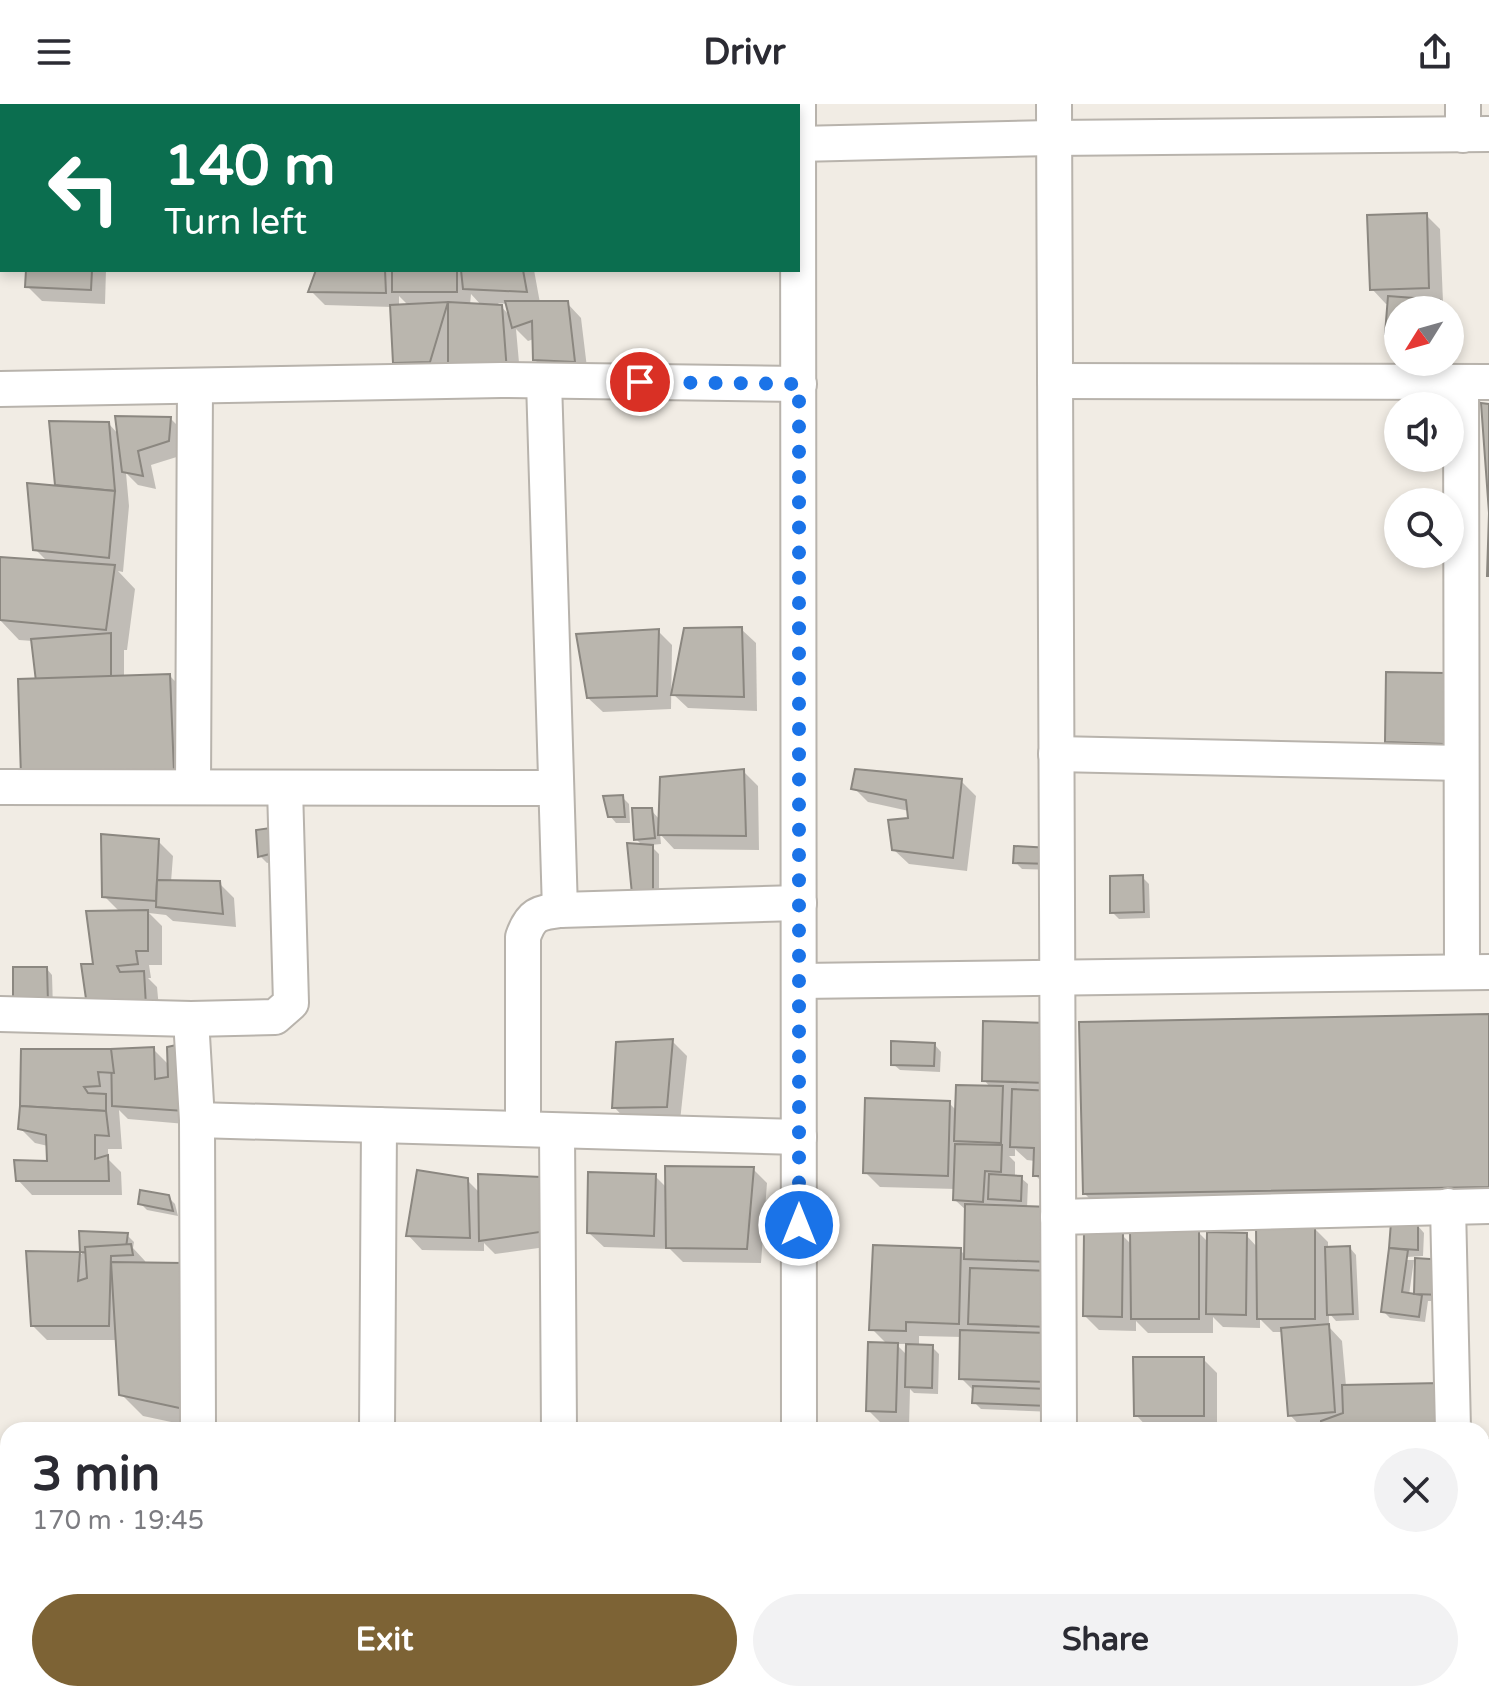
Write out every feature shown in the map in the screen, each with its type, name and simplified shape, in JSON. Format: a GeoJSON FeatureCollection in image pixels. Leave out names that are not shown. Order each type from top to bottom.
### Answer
{"type":"FeatureCollection","features":[{"type":"Feature","properties":{"kind":"street"},"geometry":{"type":"LineString","coordinates":[[1054,104],[1059,1422]]}},
{"type":"Feature","properties":{"kind":"street"},"geometry":{"type":"LineString","coordinates":[[800,144],[1472,124]]}},
{"type":"Feature","properties":{"kind":"street"},"geometry":{"type":"LineString","coordinates":[[799,272],[799,1422]]}},
{"type":"Feature","properties":{"kind":"street"},"geometry":{"type":"LineString","coordinates":[[0,389],[544,381],[799,384]]}},
{"type":"Feature","properties":{"kind":"street"},"geometry":{"type":"LineString","coordinates":[[544,381],[560,910]]}},
{"type":"Feature","properties":{"kind":"street"},"geometry":{"type":"LineString","coordinates":[[799,981],[1476,972],[1461,763],[1475,648],[1475,382],[1055,381]]}},
{"type":"Feature","properties":{"kind":"street"},"geometry":{"type":"LineString","coordinates":[[193,787],[195,386]]}},
{"type":"Feature","properties":{"kind":"street"},"geometry":{"type":"LineString","coordinates":[[1056,754],[1461,763]]}},
{"type":"Feature","properties":{"kind":"street"},"geometry":{"type":"LineString","coordinates":[[0,787],[556,788]]}},
{"type":"Feature","properties":{"kind":"street"},"geometry":{"type":"LineString","coordinates":[[0,1014],[191,1019],[275,1017],[291,1003],[285,788]]}},
{"type":"Feature","properties":{"kind":"street"},"geometry":{"type":"LineString","coordinates":[[558,1422],[540,1130],[523,937],[528,924],[539,913],[560,910],[799,903]]}},
{"type":"Feature","properties":{"kind":"street"},"geometry":{"type":"LineString","coordinates":[[191,1019],[197,1120],[198,1422]]}},
{"type":"Feature","properties":{"kind":"street"},"geometry":{"type":"LineString","coordinates":[[197,1120],[799,1137]]}},
{"type":"Feature","properties":{"kind":"street"},"geometry":{"type":"LineString","coordinates":[[377,1422],[379,1125]]}},
{"type":"Feature","properties":{"kind":"street"},"geometry":{"type":"LineString","coordinates":[[1448,1206],[1453,1422]]}},
{"type":"Feature","properties":{"kind":"street"},"geometry":{"type":"LineString","coordinates":[[1058,1217],[1489,1206]]}},
{"type":"Feature","properties":{"kind":"building"},"geometry":{"type":"Polygon","coordinates":[[[1427,213],[1429,288],[1370,290],[1367,215],[1427,213]]]}},
{"type":"Feature","properties":{"kind":"building"},"geometry":{"type":"Polygon","coordinates":[[[26,272],[92,272],[91,290],[25,287],[26,272]]]}},
{"type":"Feature","properties":{"kind":"building"},"geometry":{"type":"Polygon","coordinates":[[[315,272],[385,272],[386,293],[308,292],[315,272]]]}},
{"type":"Feature","properties":{"kind":"building"},"geometry":{"type":"Polygon","coordinates":[[[392,272],[457,272],[457,292],[392,292],[392,272]]]}},
{"type":"Feature","properties":{"kind":"building"},"geometry":{"type":"Polygon","coordinates":[[[461,272],[523,272],[527,292],[463,289],[461,272]]]}},
{"type":"Feature","properties":{"kind":"building"},"geometry":{"type":"Polygon","coordinates":[[[505,301],[568,301],[575,362],[533,360],[532,321],[512,328],[505,301]]]}},
{"type":"Feature","properties":{"kind":"building"},"geometry":{"type":"Polygon","coordinates":[[[448,302],[430,362],[393,363],[390,305],[448,302]]]}},
{"type":"Feature","properties":{"kind":"building"},"geometry":{"type":"Polygon","coordinates":[[[448,302],[502,305],[507,372],[448,372],[448,302]]]}},
{"type":"Feature","properties":{"kind":"building"},"geometry":{"type":"Polygon","coordinates":[[[1481,403],[1489,404],[1489,513],[1481,403]]]}},
{"type":"Feature","properties":{"kind":"building"},"geometry":{"type":"Polygon","coordinates":[[[115,416],[171,417],[169,441],[138,451],[143,476],[122,472],[115,416]]]}},
{"type":"Feature","properties":{"kind":"building"},"geometry":{"type":"Polygon","coordinates":[[[49,421],[109,422],[115,491],[55,485],[49,421]]]}},
{"type":"Feature","properties":{"kind":"building"},"geometry":{"type":"Polygon","coordinates":[[[27,483],[115,491],[109,558],[33,550],[27,483]]]}},
{"type":"Feature","properties":{"kind":"building"},"geometry":{"type":"Polygon","coordinates":[[[1489,513],[1489,576],[1487,576],[1489,513]]]}},
{"type":"Feature","properties":{"kind":"building"},"geometry":{"type":"Polygon","coordinates":[[[0,557],[115,565],[106,630],[0,620],[0,557]]]}},
{"type":"Feature","properties":{"kind":"building"},"geometry":{"type":"Polygon","coordinates":[[[742,627],[744,697],[671,695],[684,628],[742,627]]]}},
{"type":"Feature","properties":{"kind":"building"},"geometry":{"type":"Polygon","coordinates":[[[659,629],[657,696],[587,698],[576,634],[659,629]]]}},
{"type":"Feature","properties":{"kind":"building"},"geometry":{"type":"Polygon","coordinates":[[[111,633],[111,712],[39,707],[31,639],[111,633]]]}},
{"type":"Feature","properties":{"kind":"building"},"geometry":{"type":"Polygon","coordinates":[[[1386,672],[1445,673],[1444,744],[1385,742],[1386,672]]]}},
{"type":"Feature","properties":{"kind":"building"},"geometry":{"type":"Polygon","coordinates":[[[170,674],[174,772],[21,777],[18,679],[170,674]]]}},
{"type":"Feature","properties":{"kind":"building"},"geometry":{"type":"Polygon","coordinates":[[[744,769],[746,836],[658,835],[660,777],[744,769]]]}},
{"type":"Feature","properties":{"kind":"building"},"geometry":{"type":"Polygon","coordinates":[[[855,769],[962,779],[953,858],[892,850],[888,820],[908,818],[906,800],[851,789],[855,769]]]}},
{"type":"Feature","properties":{"kind":"building"},"geometry":{"type":"Polygon","coordinates":[[[623,795],[625,817],[608,817],[603,796],[623,795]]]}},
{"type":"Feature","properties":{"kind":"building"},"geometry":{"type":"Polygon","coordinates":[[[632,808],[652,808],[655,838],[634,840],[632,808]]]}},
{"type":"Feature","properties":{"kind":"building"},"geometry":{"type":"Polygon","coordinates":[[[277,827],[282,851],[258,857],[256,830],[277,827]]]}},
{"type":"Feature","properties":{"kind":"building"},"geometry":{"type":"Polygon","coordinates":[[[101,834],[159,839],[156,901],[102,897],[101,834]]]}},
{"type":"Feature","properties":{"kind":"building"},"geometry":{"type":"Polygon","coordinates":[[[627,843],[653,845],[653,896],[632,894],[627,843]]]}},
{"type":"Feature","properties":{"kind":"building"},"geometry":{"type":"Polygon","coordinates":[[[1014,846],[1051,848],[1051,864],[1013,863],[1014,846]]]}},
{"type":"Feature","properties":{"kind":"building"},"geometry":{"type":"Polygon","coordinates":[[[1143,875],[1144,912],[1110,913],[1110,876],[1143,875]]]}},
{"type":"Feature","properties":{"kind":"building"},"geometry":{"type":"Polygon","coordinates":[[[157,880],[220,881],[223,914],[156,907],[157,880]]]}},
{"type":"Feature","properties":{"kind":"building"},"geometry":{"type":"Polygon","coordinates":[[[148,910],[148,951],[136,951],[138,964],[117,966],[120,972],[144,971],[146,1006],[87,1006],[81,964],[93,964],[86,911],[148,910]]]}},
{"type":"Feature","properties":{"kind":"building"},"geometry":{"type":"Polygon","coordinates":[[[13,967],[47,967],[48,1003],[13,1003],[13,967]]]}},
{"type":"Feature","properties":{"kind":"building"},"geometry":{"type":"Polygon","coordinates":[[[1489,1014],[1489,1187],[1083,1194],[1079,1022],[1489,1014]]]}},
{"type":"Feature","properties":{"kind":"building"},"geometry":{"type":"Polygon","coordinates":[[[983,1021],[1047,1023],[1046,1083],[982,1081],[983,1021]]]}},
{"type":"Feature","properties":{"kind":"building"},"geometry":{"type":"Polygon","coordinates":[[[673,1039],[667,1107],[612,1108],[616,1042],[673,1039]]]}},
{"type":"Feature","properties":{"kind":"building"},"geometry":{"type":"Polygon","coordinates":[[[891,1041],[935,1043],[934,1066],[891,1065],[891,1041]]]}},
{"type":"Feature","properties":{"kind":"building"},"geometry":{"type":"Polygon","coordinates":[[[181,1044],[184,1111],[112,1106],[111,1049],[154,1047],[155,1079],[168,1077],[167,1047],[181,1044]]]}},
{"type":"Feature","properties":{"kind":"building"},"geometry":{"type":"Polygon","coordinates":[[[21,1049],[111,1049],[114,1073],[98,1072],[100,1086],[84,1087],[88,1093],[106,1094],[106,1111],[20,1106],[21,1049]]]}},
{"type":"Feature","properties":{"kind":"building"},"geometry":{"type":"Polygon","coordinates":[[[956,1085],[1003,1086],[1001,1143],[954,1141],[956,1085]]]}},
{"type":"Feature","properties":{"kind":"building"},"geometry":{"type":"Polygon","coordinates":[[[1012,1089],[1053,1091],[1051,1176],[1033,1176],[1034,1148],[1010,1147],[1012,1089]]]}},
{"type":"Feature","properties":{"kind":"building"},"geometry":{"type":"Polygon","coordinates":[[[865,1098],[950,1101],[948,1176],[863,1173],[865,1098]]]}},
{"type":"Feature","properties":{"kind":"building"},"geometry":{"type":"Polygon","coordinates":[[[20,1106],[106,1111],[109,1136],[95,1135],[95,1159],[108,1155],[109,1181],[16,1181],[14,1160],[47,1161],[46,1135],[18,1129],[20,1106]]]}},
{"type":"Feature","properties":{"kind":"building"},"geometry":{"type":"Polygon","coordinates":[[[955,1144],[1002,1145],[1001,1172],[985,1171],[983,1202],[953,1200],[955,1144]]]}},
{"type":"Feature","properties":{"kind":"building"},"geometry":{"type":"Polygon","coordinates":[[[665,1166],[754,1167],[747,1249],[666,1248],[665,1166]]]}},
{"type":"Feature","properties":{"kind":"building"},"geometry":{"type":"Polygon","coordinates":[[[417,1170],[468,1178],[470,1238],[406,1236],[417,1170]]]}},
{"type":"Feature","properties":{"kind":"building"},"geometry":{"type":"Polygon","coordinates":[[[588,1172],[656,1174],[654,1236],[587,1233],[588,1172]]]}},
{"type":"Feature","properties":{"kind":"building"},"geometry":{"type":"Polygon","coordinates":[[[478,1174],[541,1177],[540,1232],[479,1241],[478,1174]]]}},
{"type":"Feature","properties":{"kind":"building"},"geometry":{"type":"Polygon","coordinates":[[[989,1174],[1022,1176],[1021,1201],[988,1199],[989,1174]]]}},
{"type":"Feature","properties":{"kind":"building"},"geometry":{"type":"Polygon","coordinates":[[[140,1190],[169,1195],[173,1211],[138,1204],[140,1190]]]}},
{"type":"Feature","properties":{"kind":"building"},"geometry":{"type":"Polygon","coordinates":[[[965,1204],[1051,1207],[1050,1262],[964,1259],[965,1204]]]}},
{"type":"Feature","properties":{"kind":"building"},"geometry":{"type":"Polygon","coordinates":[[[1391,1222],[1418,1224],[1418,1250],[1389,1248],[1391,1222]]]}},
{"type":"Feature","properties":{"kind":"building"},"geometry":{"type":"Polygon","coordinates":[[[1256,1226],[1315,1226],[1315,1319],[1257,1319],[1256,1226]]]}},
{"type":"Feature","properties":{"kind":"building"},"geometry":{"type":"Polygon","coordinates":[[[1130,1230],[1199,1230],[1199,1319],[1131,1319],[1130,1230]]]}},
{"type":"Feature","properties":{"kind":"building"},"geometry":{"type":"Polygon","coordinates":[[[79,1231],[128,1233],[125,1255],[80,1252],[79,1231]]]}},
{"type":"Feature","properties":{"kind":"building"},"geometry":{"type":"Polygon","coordinates":[[[1207,1232],[1247,1233],[1246,1315],[1206,1314],[1207,1232]]]}},
{"type":"Feature","properties":{"kind":"building"},"geometry":{"type":"Polygon","coordinates":[[[1084,1233],[1123,1233],[1122,1317],[1083,1316],[1084,1233]]]}},
{"type":"Feature","properties":{"kind":"building"},"geometry":{"type":"Polygon","coordinates":[[[131,1244],[133,1255],[111,1256],[109,1326],[31,1326],[26,1251],[80,1252],[78,1281],[87,1278],[85,1247],[131,1244]]]}},
{"type":"Feature","properties":{"kind":"building"},"geometry":{"type":"Polygon","coordinates":[[[873,1245],[961,1248],[959,1324],[906,1322],[906,1331],[869,1330],[873,1245]]]}},
{"type":"Feature","properties":{"kind":"building"},"geometry":{"type":"Polygon","coordinates":[[[1350,1246],[1353,1314],[1327,1315],[1325,1247],[1350,1246]]]}},
{"type":"Feature","properties":{"kind":"building"},"geometry":{"type":"Polygon","coordinates":[[[1389,1248],[1408,1250],[1402,1292],[1422,1295],[1419,1317],[1381,1312],[1389,1248]]]}},
{"type":"Feature","properties":{"kind":"building"},"geometry":{"type":"Polygon","coordinates":[[[1415,1258],[1444,1260],[1443,1295],[1414,1294],[1415,1258]]]}},
{"type":"Feature","properties":{"kind":"building"},"geometry":{"type":"Polygon","coordinates":[[[111,1262],[183,1263],[184,1409],[119,1395],[111,1262]]]}},
{"type":"Feature","properties":{"kind":"building"},"geometry":{"type":"Polygon","coordinates":[[[970,1268],[1050,1271],[1048,1327],[968,1324],[970,1268]]]}},
{"type":"Feature","properties":{"kind":"building"},"geometry":{"type":"Polygon","coordinates":[[[1329,1324],[1335,1412],[1288,1416],[1281,1328],[1329,1324]]]}},
{"type":"Feature","properties":{"kind":"building"},"geometry":{"type":"Polygon","coordinates":[[[960,1330],[1048,1333],[1047,1382],[959,1379],[960,1330]]]}},
{"type":"Feature","properties":{"kind":"building"},"geometry":{"type":"Polygon","coordinates":[[[868,1342],[898,1343],[896,1412],[866,1411],[868,1342]]]}},
{"type":"Feature","properties":{"kind":"building"},"geometry":{"type":"Polygon","coordinates":[[[906,1344],[933,1345],[932,1388],[905,1387],[906,1344]]]}},
{"type":"Feature","properties":{"kind":"building"},"geometry":{"type":"Polygon","coordinates":[[[1133,1357],[1204,1357],[1204,1416],[1134,1416],[1133,1357]]]}},
{"type":"Feature","properties":{"kind":"building"},"geometry":{"type":"Polygon","coordinates":[[[1440,1383],[1441,1422],[1321,1422],[1343,1413],[1342,1385],[1440,1383]]]}},
{"type":"Feature","properties":{"kind":"building"},"geometry":{"type":"Polygon","coordinates":[[[973,1386],[1048,1389],[1048,1406],[972,1403],[973,1386]]]}},
{"type":"Feature","properties":{"kind":"route"},"geometry":{"type":"LineString","coordinates":[[640,382],[799,384],[799,1225]]}}]}
